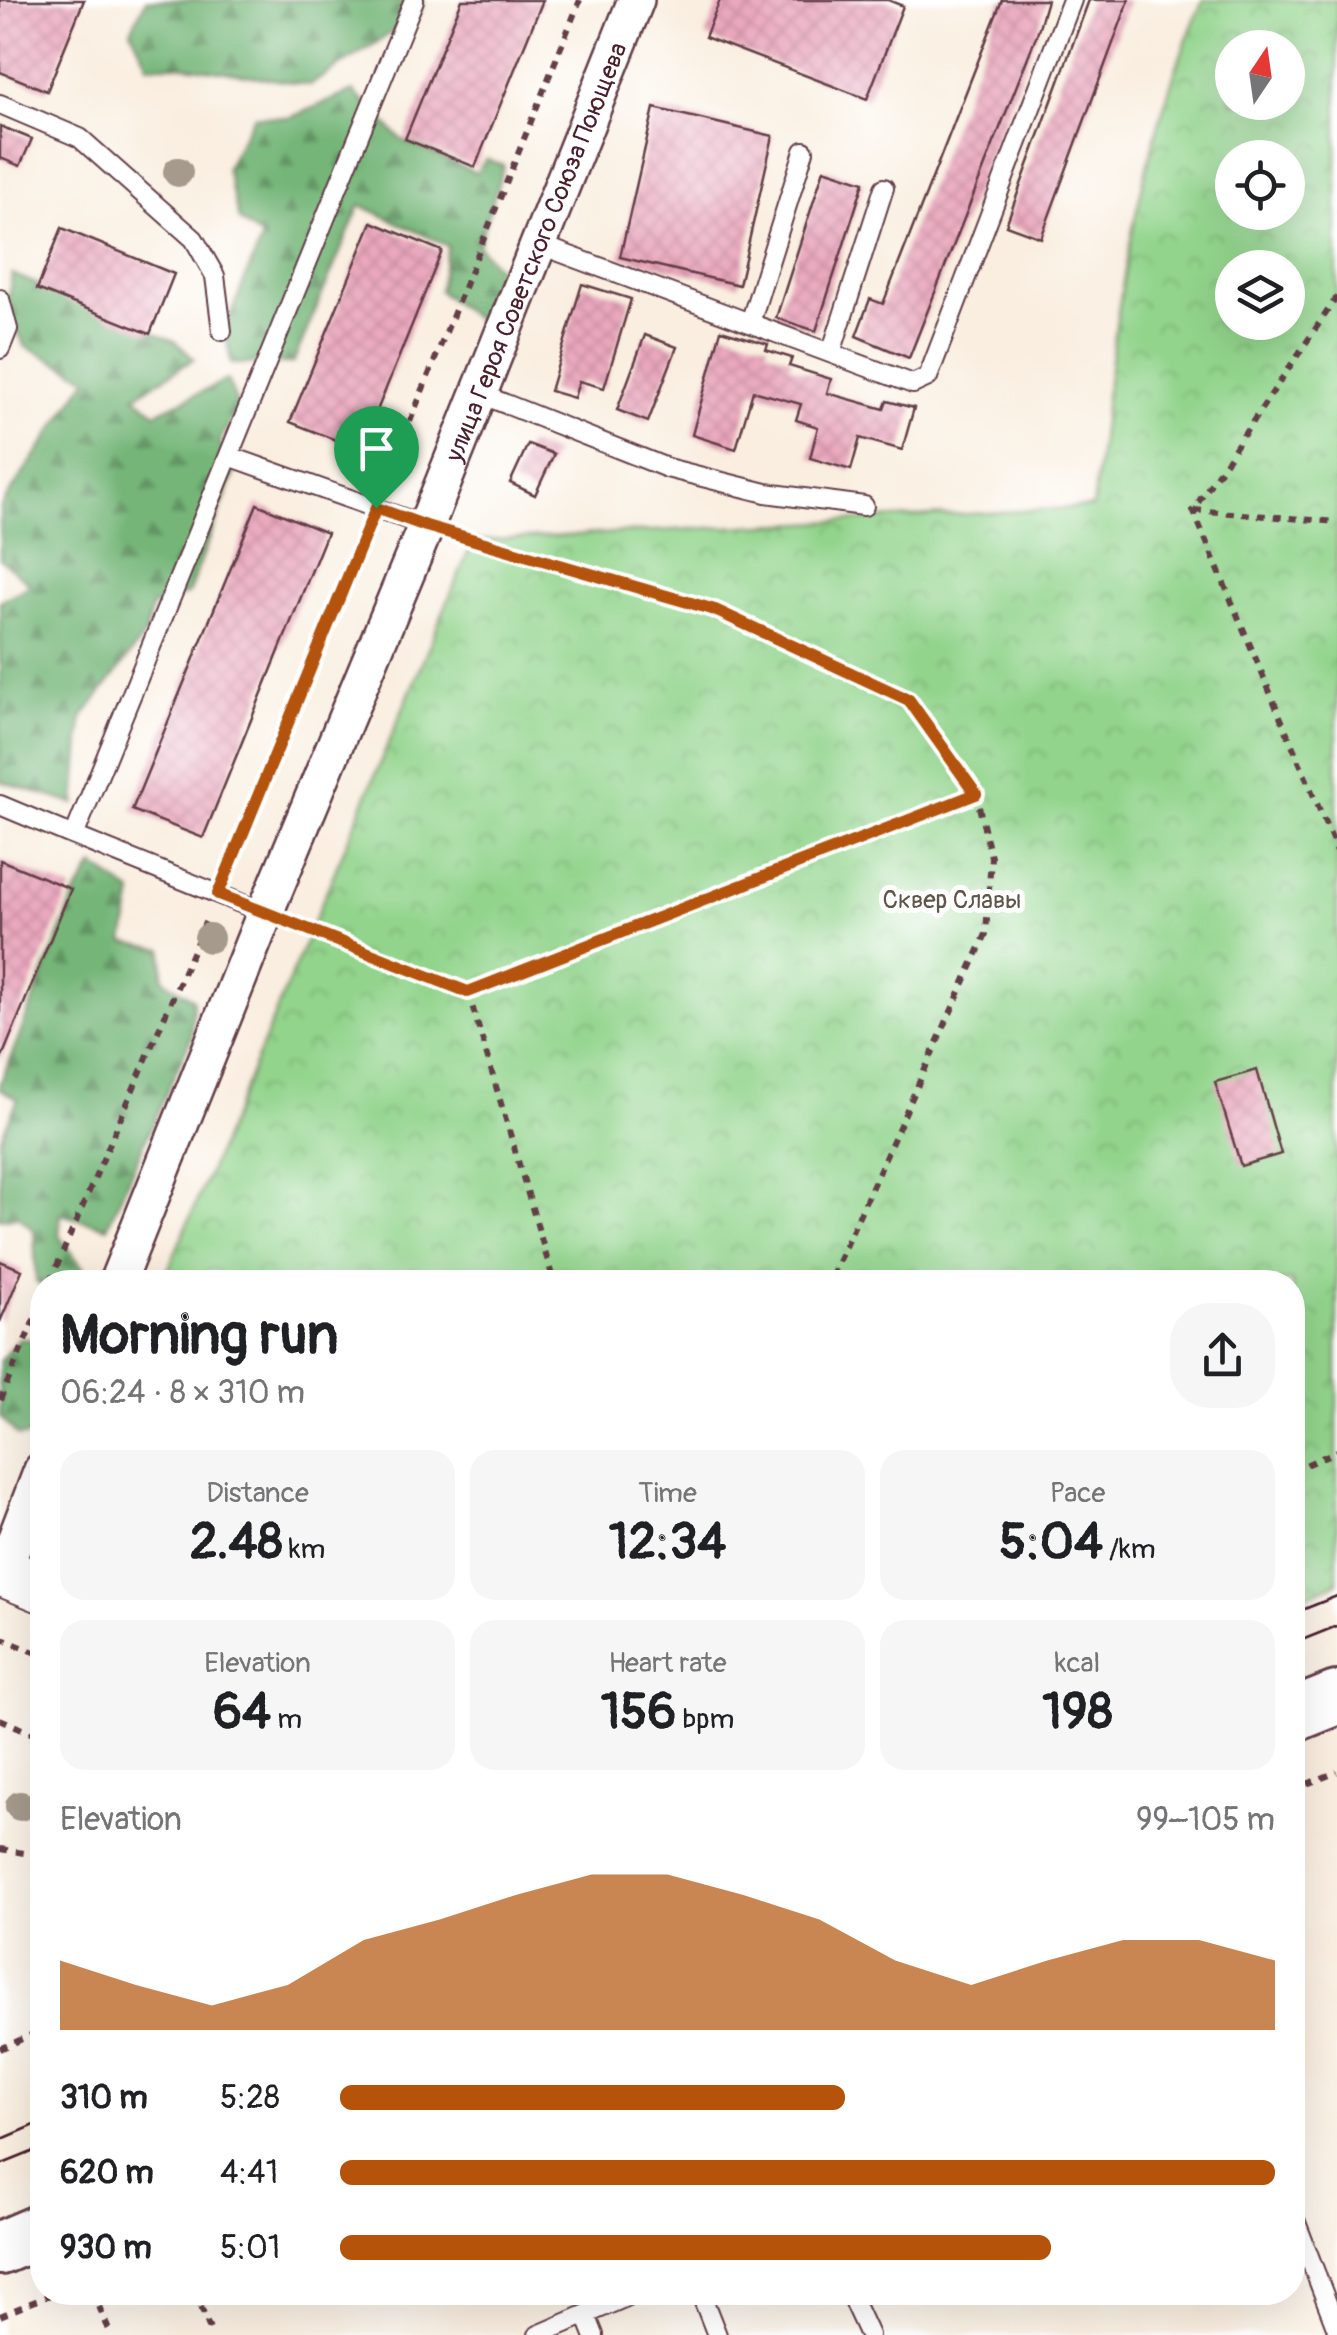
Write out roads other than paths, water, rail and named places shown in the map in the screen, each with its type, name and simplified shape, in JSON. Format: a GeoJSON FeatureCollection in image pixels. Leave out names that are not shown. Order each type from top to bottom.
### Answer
{"type":"FeatureCollection","features":[{"type":"Feature","properties":{"kind":"main road"},"geometry":{"type":"LineString","coordinates":[[1305,1711],[1337,1698]]}},
{"type":"Feature","properties":{"kind":"main road"},"geometry":{"type":"LineString","coordinates":[[0,2248],[30,2235]]}},
{"type":"Feature","properties":{"kind":"street","name":"улица Героя Советского Союза Поющева"},"geometry":{"type":"LineString","coordinates":[[122,1270],[636,0]]}},
{"type":"Feature","properties":{"kind":"street"},"geometry":{"type":"LineString","coordinates":[[15,1577],[30,1518]]}},
{"type":"Feature","properties":{"kind":"lane"},"geometry":{"type":"LineString","coordinates":[[74,836],[414,0]]}},
{"type":"Feature","properties":{"kind":"lane"},"geometry":{"type":"LineString","coordinates":[[538,244],[912,384],[928,377],[1072,0]]}},
{"type":"Feature","properties":{"kind":"lane"},"geometry":{"type":"LineString","coordinates":[[0,104],[80,138],[194,239],[215,276],[222,332]]}},
{"type":"Feature","properties":{"kind":"lane"},"geometry":{"type":"LineString","coordinates":[[750,323],[804,151]]}},
{"type":"Feature","properties":{"kind":"lane"},"geometry":{"type":"LineString","coordinates":[[830,353],[884,188]]}},
{"type":"Feature","properties":{"kind":"lane"},"geometry":{"type":"LineString","coordinates":[[0,300],[8,329],[0,349]]}},
{"type":"Feature","properties":{"kind":"lane"},"geometry":{"type":"LineString","coordinates":[[478,392],[667,468],[766,493],[864,506]]}},
{"type":"Feature","properties":{"kind":"lane"},"geometry":{"type":"LineString","coordinates":[[229,456],[426,526]]}},
{"type":"Feature","properties":{"kind":"lane"},"geometry":{"type":"LineString","coordinates":[[0,805],[265,913]]}},
{"type":"Feature","properties":{"kind":"lane"},"geometry":{"type":"LineString","coordinates":[[1305,2246],[1337,2329]]}},
{"type":"Feature","properties":{"kind":"lane"},"geometry":{"type":"LineString","coordinates":[[538,2335],[609,2305]]}},
{"type":"Feature","properties":{"kind":"lane"},"geometry":{"type":"LineString","coordinates":[[705,2305],[717,2335]]}},
{"type":"Feature","properties":{"kind":"lane"},"geometry":{"type":"LineString","coordinates":[[855,2305],[868,2335]]}},
{"type":"Feature","properties":{"kind":"lane"},"geometry":{"type":"LineString","coordinates":[[586,2315],[594,2335]]}},
{"type":"Feature","properties":{"kind":"tram line"},"geometry":{"type":"LineString","coordinates":[[1305,1609],[1337,1596]]}},
{"type":"Feature","properties":{"kind":"tram line"},"geometry":{"type":"LineString","coordinates":[[1305,1639],[1337,1626]]}},
{"type":"Feature","properties":{"kind":"tram line"},"geometry":{"type":"LineString","coordinates":[[0,2140],[30,2127]]}},
{"type":"Feature","properties":{"kind":"tram line"},"geometry":{"type":"LineString","coordinates":[[0,2165],[30,2153]]}},
{"type":"Feature","properties":{"kind":"park label","name":"Сквер Славы"},"geometry":{"type":"Point","coordinates":[952,899]}}]}
